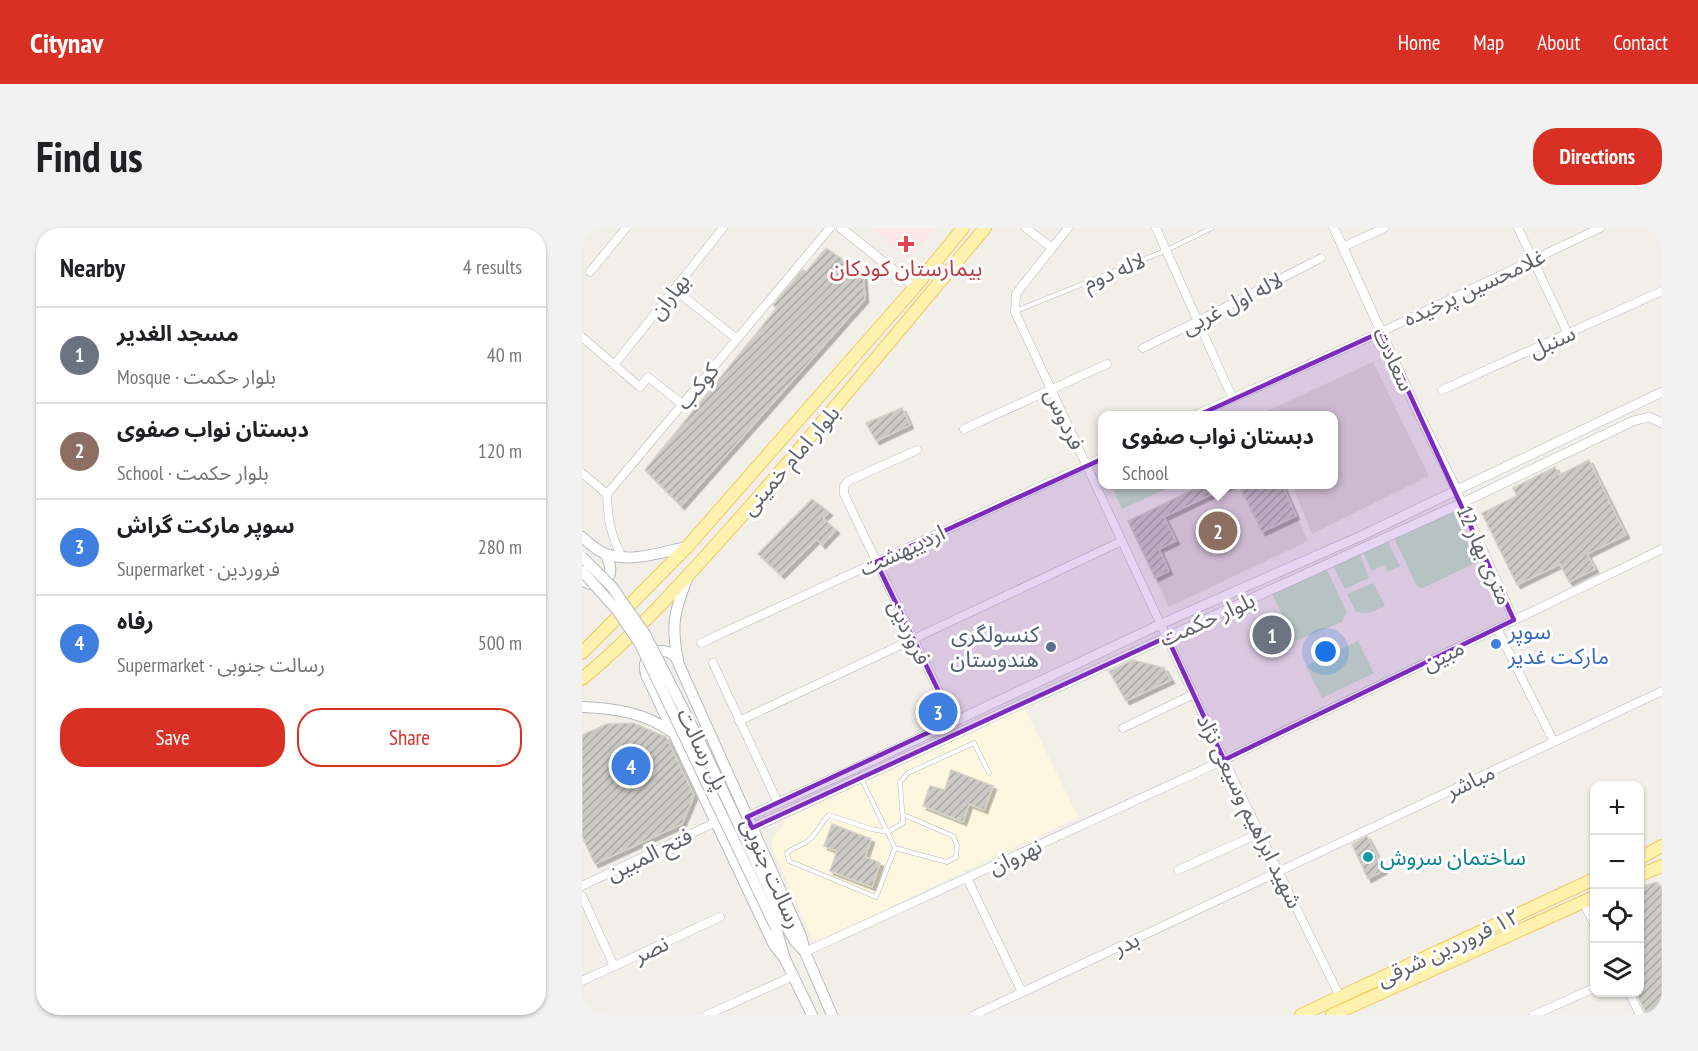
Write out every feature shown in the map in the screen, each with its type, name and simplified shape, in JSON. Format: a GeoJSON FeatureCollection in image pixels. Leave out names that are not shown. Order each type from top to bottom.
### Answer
{"type":"FeatureCollection","features":[{"type":"Feature","properties":{"kind":"main road","name":"بلوار امام خمینی"},"geometry":{"type":"LineString","coordinates":[[582,653],[687,547],[915,288],[963,228]]}},
{"type":"Feature","properties":{"kind":"main road","name":"بلوار امام خمینی"},"geometry":{"type":"LineString","coordinates":[[582,680],[688,576],[807,442],[985,228]]}},
{"type":"Feature","properties":{"kind":"main road"},"geometry":{"type":"LineString","coordinates":[[582,537],[605,554],[622,557],[687,547]]}},
{"type":"Feature","properties":{"kind":"main road"},"geometry":{"type":"LineString","coordinates":[[582,580],[590,585],[606,581],[611,571],[605,554]]}},
{"type":"Feature","properties":{"kind":"main road","name":"پل رسالت"},"geometry":{"type":"LineString","coordinates":[[582,557],[612,586],[645,634],[702,746],[781,926],[785,959]]}},
{"type":"Feature","properties":{"kind":"main road","name":"پل رسالت"},"geometry":{"type":"LineString","coordinates":[[582,571],[617,610],[640,644],[781,926],[805,952]]}},
{"type":"Feature","properties":{"kind":"main road","name":"رسالت جنوبی"},"geometry":{"type":"LineString","coordinates":[[680,666],[673,626],[688,576]]}},
{"type":"Feature","properties":{"kind":"main road","name":"رسالت جنوبی"},"geometry":{"type":"LineString","coordinates":[[812,1015],[785,959],[774,945],[650,683],[645,670],[647,658],[661,650],[672,653],[680,666],[801,936],[805,952],[832,1015]]}},
{"type":"Feature","properties":{"kind":"main road"},"geometry":{"type":"LineString","coordinates":[[582,707],[602,707],[641,716],[673,733]]}},
{"type":"Feature","properties":{"kind":"main road"},"geometry":{"type":"LineString","coordinates":[[1644,856],[1662,846]]}},
{"type":"Feature","properties":{"kind":"main road"},"geometry":{"type":"LineString","coordinates":[[1644,873],[1662,866]]}},
{"type":"Feature","properties":{"kind":"main road","name":"١٢ فروردین شرقی"},"geometry":{"type":"LineString","coordinates":[[1301,1015],[1590,881]]}},
{"type":"Feature","properties":{"kind":"main road","name":"١٢ فروردین شرقی"},"geometry":{"type":"LineString","coordinates":[[1332,1015],[1589,899]]}},
{"type":"Feature","properties":{"kind":"street"},"geometry":{"type":"LineString","coordinates":[[590,272],[626,228]]}},
{"type":"Feature","properties":{"kind":"street","name":"بهاران"},"geometry":{"type":"LineString","coordinates":[[614,365],[723,228]]}},
{"type":"Feature","properties":{"kind":"street","name":"کوکب"},"geometry":{"type":"LineString","coordinates":[[607,494],[830,228]]}},
{"type":"Feature","properties":{"kind":"street"},"geometry":{"type":"LineString","coordinates":[[841,228],[915,288]]}},
{"type":"Feature","properties":{"kind":"street"},"geometry":{"type":"LineString","coordinates":[[1026,228],[1052,248]]}},
{"type":"Feature","properties":{"kind":"street"},"geometry":{"type":"LineString","coordinates":[[1015,312],[1016,294],[1068,228]]}},
{"type":"Feature","properties":{"kind":"street"},"geometry":{"type":"LineString","coordinates":[[1156,228],[1232,397]]}},
{"type":"Feature","properties":{"kind":"street","name":"سعادت"},"geometry":{"type":"LineString","coordinates":[[1334,228],[1414,404],[1456,489]]}},
{"type":"Feature","properties":{"kind":"street"},"geometry":{"type":"LineString","coordinates":[[1343,247],[1384,228]]}},
{"type":"Feature","properties":{"kind":"street"},"geometry":{"type":"LineString","coordinates":[[1518,228],[1568,334]]}},
{"type":"Feature","properties":{"kind":"street","name":"غلامحسین پرخیده"},"geometry":{"type":"LineString","coordinates":[[1381,332],[1600,228]]}},
{"type":"Feature","properties":{"kind":"street","name":"لاله اول غربی"},"geometry":{"type":"LineString","coordinates":[[1143,348],[1320,258]]}},
{"type":"Feature","properties":{"kind":"street"},"geometry":{"type":"LineString","coordinates":[[674,289],[737,339]]}},
{"type":"Feature","properties":{"kind":"street","name":"سنبل"},"geometry":{"type":"LineString","coordinates":[[1442,390],[1662,291]]}},
{"type":"Feature","properties":{"kind":"street","name":"فردوس"},"geometry":{"type":"LineString","coordinates":[[1015,312],[1098,489]]}},
{"type":"Feature","properties":{"kind":"street"},"geometry":{"type":"LineString","coordinates":[[1203,411],[1381,332]]}},
{"type":"Feature","properties":{"kind":"street"},"geometry":{"type":"LineString","coordinates":[[582,337],[640,387],[648,377],[682,404]]}},
{"type":"Feature","properties":{"kind":"street"},"geometry":{"type":"LineString","coordinates":[[964,429],[1107,364]]}},
{"type":"Feature","properties":{"kind":"street","name":"بلوار حکمت"},"geometry":{"type":"LineString","coordinates":[[747,817],[1161,624],[1361,536],[1662,392]]}},
{"type":"Feature","properties":{"kind":"street","name":"بلوار حکمت"},"geometry":{"type":"LineString","coordinates":[[752,828],[1167,636],[1462,503],[1633,421],[1649,417],[1662,423]]}},
{"type":"Feature","properties":{"kind":"street","name":"فروردین"},"geometry":{"type":"LineString","coordinates":[[917,450],[848,481],[844,486],[844,494],[953,721]]}},
{"type":"Feature","properties":{"kind":"street","name":"اردیبهشت"},"geometry":{"type":"LineString","coordinates":[[702,643],[1098,460]]}},
{"type":"Feature","properties":{"kind":"street"},"geometry":{"type":"LineString","coordinates":[[582,474],[607,494],[608,520],[614,541],[622,557]]}},
{"type":"Feature","properties":{"kind":"street","name":"فردوس"},"geometry":{"type":"LineString","coordinates":[[1098,489],[1161,624]]}},
{"type":"Feature","properties":{"kind":"street","name":"12 متری بهار"},"geometry":{"type":"LineString","coordinates":[[1456,489],[1514,620]]}},
{"type":"Feature","properties":{"kind":"street"},"geometry":{"type":"LineString","coordinates":[[739,721],[1122,541]]}},
{"type":"Feature","properties":{"kind":"street","name":"مبین"},"geometry":{"type":"LineString","coordinates":[[1224,760],[1662,549]]}},
{"type":"Feature","properties":{"kind":"street","name":"شهید ابراهیم وسیعی نژاد"},"geometry":{"type":"LineString","coordinates":[[1161,624],[1224,760],[1340,997]]}},
{"type":"Feature","properties":{"kind":"street"},"geometry":{"type":"LineString","coordinates":[[1497,629],[1554,741]]}},
{"type":"Feature","properties":{"kind":"street"},"geometry":{"type":"LineString","coordinates":[[712,663],[778,803]]}},
{"type":"Feature","properties":{"kind":"street","name":"مباشر"},"geometry":{"type":"LineString","coordinates":[[1278,871],[1662,691]]}},
{"type":"Feature","properties":{"kind":"street"},"geometry":{"type":"LineString","coordinates":[[1123,728],[1194,694]]}},
{"type":"Feature","properties":{"kind":"street","name":"نهروان"},"geometry":{"type":"LineString","coordinates":[[805,952],[1224,760]]}},
{"type":"Feature","properties":{"kind":"street","name":"فتح المبین"},"geometry":{"type":"LineString","coordinates":[[582,886],[716,822]]}},
{"type":"Feature","properties":{"kind":"street"},"geometry":{"type":"LineString","coordinates":[[1178,870],[1260,833]]}},
{"type":"Feature","properties":{"kind":"street","name":"بدر"},"geometry":{"type":"LineString","coordinates":[[974,1015],[1278,871]]}},
{"type":"Feature","properties":{"kind":"street"},"geometry":{"type":"LineString","coordinates":[[967,878],[1022,992]]}},
{"type":"Feature","properties":{"kind":"street"},"geometry":{"type":"LineString","coordinates":[[582,896],[614,966]]}},
{"type":"Feature","properties":{"kind":"street","name":"نصر"},"geometry":{"type":"LineString","coordinates":[[582,981],[720,917]]}},
{"type":"Feature","properties":{"kind":"street"},"geometry":{"type":"LineString","coordinates":[[707,1015],[793,976]]}},
{"type":"Feature","properties":{"kind":"street"},"geometry":{"type":"LineString","coordinates":[[1534,1015],[1590,990]]}},
{"type":"Feature","properties":{"kind":"street"},"geometry":{"type":"LineString","coordinates":[[1631,997],[1640,1015]]}},
{"type":"Feature","properties":{"kind":"lane","name":"لاله دوم"},"geometry":{"type":"LineString","coordinates":[[1015,312],[1167,250],[1212,228]]}},
{"type":"Feature","properties":{"kind":"lane"},"geometry":{"type":"LineString","coordinates":[[856,768],[888,832],[895,848],[876,897],[789,861],[787,853],[809,840],[829,815],[871,829],[888,832],[903,823],[900,782],[908,773],[974,743],[989,773]]}},
{"type":"Feature","properties":{"kind":"lane"},"geometry":{"type":"LineString","coordinates":[[895,848],[947,862],[956,857],[957,845],[953,836],[903,815]]}},
{"type":"Feature","properties":{"kind":"highlighted area"},"geometry":{"type":"Polygon","coordinates":[[[1381,332],[1514,620],[1224,760],[1167,637],[752,828],[747,817],[953,721],[876,562],[1381,332]]]}},
{"type":"Feature","properties":{"kind":"shaded area","name":"بیمارستان کودکان"},"geometry":{"type":"Polygon","coordinates":[[[871,228],[935,228],[909,259],[871,228]]]}},
{"type":"Feature","properties":{"kind":"shaded area"},"geometry":{"type":"Polygon","coordinates":[[[1373,362],[1429,476],[1312,534],[1294,489],[1338,489],[1338,411],[1267,411],[1373,362]]]}},
{"type":"Feature","properties":{"kind":"shaded area"},"geometry":{"type":"Polygon","coordinates":[[[1196,489],[1284,489],[1308,541],[1169,607],[1128,521],[1196,489]]]}},
{"type":"Feature","properties":{"kind":"shaded area"},"geometry":{"type":"Polygon","coordinates":[[[1024,707],[1078,817],[836,933],[817,941],[812,938],[772,848],[772,837],[782,828],[785,819],[1024,707]]]}},
{"type":"Feature","properties":{"kind":"green space"},"geometry":{"type":"Polygon","coordinates":[[[1113,489],[1166,489],[1122,509],[1113,489]]]}},
{"type":"Feature","properties":{"kind":"green space"},"geometry":{"type":"Polygon","coordinates":[[[1452,510],[1477,562],[1423,588],[1417,586],[1394,538],[1452,510]]]}},
{"type":"Feature","properties":{"kind":"green space"},"geometry":{"type":"Polygon","coordinates":[[[1388,542],[1400,566],[1388,572],[1384,565],[1372,571],[1363,553],[1388,542]]]}},
{"type":"Feature","properties":{"kind":"green space"},"geometry":{"type":"Polygon","coordinates":[[[1360,554],[1369,578],[1345,589],[1333,566],[1360,554]]]}},
{"type":"Feature","properties":{"kind":"green space"},"geometry":{"type":"Polygon","coordinates":[[[1326,568],[1347,612],[1342,622],[1295,641],[1272,594],[1326,568]]]}},
{"type":"Feature","properties":{"kind":"green space"},"geometry":{"type":"Polygon","coordinates":[[[1373,583],[1385,606],[1369,613],[1356,612],[1347,594],[1373,583]]]}},
{"type":"Feature","properties":{"kind":"green space"},"geometry":{"type":"Polygon","coordinates":[[[1358,641],[1374,673],[1322,698],[1306,666],[1358,641]]]}},
{"type":"Feature","properties":{"kind":"building"},"geometry":{"type":"Polygon","coordinates":[[[826,248],[863,273],[865,299],[681,506],[645,470],[777,308],[773,305],[803,269],[806,272],[826,248]]]}},
{"type":"Feature","properties":{"kind":"building"},"geometry":{"type":"Polygon","coordinates":[[[902,408],[910,425],[876,441],[866,423],[902,408]]]}},
{"type":"Feature","properties":{"kind":"building"},"geometry":{"type":"Polygon","coordinates":[[[1589,460],[1626,535],[1587,554],[1595,569],[1569,582],[1560,564],[1517,585],[1482,513],[1517,496],[1513,488],[1555,467],[1559,475],[1589,460]]]}},
{"type":"Feature","properties":{"kind":"building"},"geometry":{"type":"Polygon","coordinates":[[[1195,489],[1223,489],[1164,517],[1176,541],[1159,549],[1169,571],[1155,578],[1128,521],[1195,489]]]}},
{"type":"Feature","properties":{"kind":"building"},"geometry":{"type":"Polygon","coordinates":[[[1240,489],[1284,489],[1296,516],[1262,532],[1240,489]]]}},
{"type":"Feature","properties":{"kind":"building"},"geometry":{"type":"Polygon","coordinates":[[[812,499],[829,512],[823,518],[836,530],[822,545],[817,539],[781,575],[758,554],[812,499]]]}},
{"type":"Feature","properties":{"kind":"building"},"geometry":{"type":"Polygon","coordinates":[[[1133,660],[1164,668],[1171,680],[1126,701],[1109,671],[1133,660]]]}},
{"type":"Feature","properties":{"kind":"building"},"geometry":{"type":"Polygon","coordinates":[[[633,723],[666,737],[694,796],[682,824],[595,864],[582,836],[582,735],[607,724],[633,723]]]}},
{"type":"Feature","properties":{"kind":"building"},"geometry":{"type":"Polygon","coordinates":[[[951,770],[993,786],[984,810],[969,804],[963,822],[923,806],[930,786],[945,790],[951,770]]]}},
{"type":"Feature","properties":{"kind":"building"},"geometry":{"type":"Polygon","coordinates":[[[832,824],[871,839],[865,857],[880,863],[872,887],[830,871],[837,851],[824,846],[832,824]]]}},
{"type":"Feature","properties":{"kind":"building","name":"ساختمان سروش"},"geometry":{"type":"Polygon","coordinates":[[[1367,836],[1384,870],[1368,879],[1352,844],[1367,836]]]}},
{"type":"Feature","properties":{"kind":"building"},"geometry":{"type":"Polygon","coordinates":[[[1657,882],[1662,888],[1662,1010],[1646,1013],[1638,997],[1644,997],[1644,886],[1657,882]]]}},
{"type":"Feature","properties":{"kind":"place","name":"بیمارستان کودکان"},"geometry":{"type":"Point","coordinates":[906,244]}},
{"type":"Feature","properties":{"kind":"place","name":"دبستان نواب صفوی"},"geometry":{"type":"Point","coordinates":[1218,531]}},
{"type":"Feature","properties":{"kind":"place","name":"مسجد الغدیر"},"geometry":{"type":"Point","coordinates":[1272,635]}},
{"type":"Feature","properties":{"kind":"place","name":"سوپر مارکت غدیر"},"geometry":{"type":"Point","coordinates":[1496,644]}},
{"type":"Feature","properties":{"kind":"place","name":"کنسولگری هندوستان"},"geometry":{"type":"Point","coordinates":[1051,647]}},
{"type":"Feature","properties":{"kind":"place","name":"سوپر مارکت گراش"},"geometry":{"type":"Point","coordinates":[938,712]}},
{"type":"Feature","properties":{"kind":"place","name":"رفاه"},"geometry":{"type":"Point","coordinates":[631,766]}},
{"type":"Feature","properties":{"kind":"place","name":"ساختمان سروش"},"geometry":{"type":"Point","coordinates":[1368,857]}}]}
